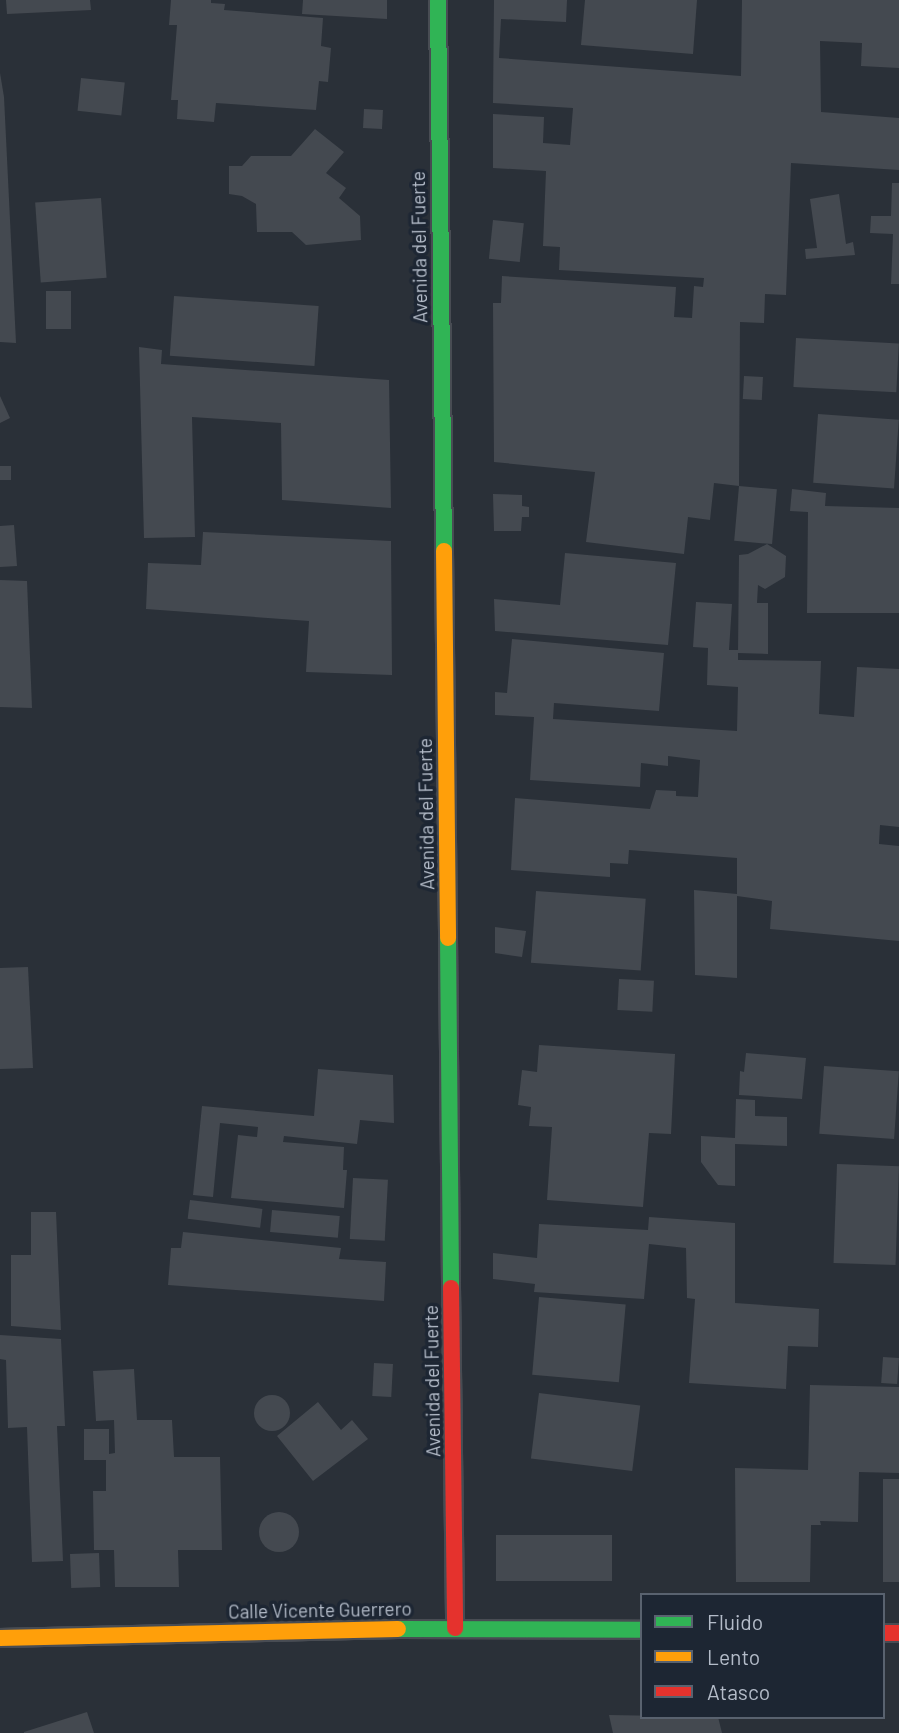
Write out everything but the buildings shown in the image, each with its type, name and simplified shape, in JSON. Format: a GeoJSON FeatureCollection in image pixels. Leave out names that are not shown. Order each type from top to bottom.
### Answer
{"type":"FeatureCollection","features":[{"type":"Feature","properties":{"kind":"street","name":"Avenida del Fuerte"},"geometry":{"type":"LineString","coordinates":[[438,0],[455,1628]]}},
{"type":"Feature","properties":{"kind":"street","name":"Calle Vicente Guerrero"},"geometry":{"type":"LineString","coordinates":[[0,1638],[455,1628],[640,1630]]}},
{"type":"Feature","properties":{"kind":"traffic: fast"},"geometry":{"type":"LineString","coordinates":[[438,0],[444,551]]}},
{"type":"Feature","properties":{"kind":"traffic: fast"},"geometry":{"type":"LineString","coordinates":[[448,938],[451,1288]]}},
{"type":"Feature","properties":{"kind":"traffic: fast"},"geometry":{"type":"LineString","coordinates":[[398,1629],[640,1630]]}},
{"type":"Feature","properties":{"kind":"traffic: slow"},"geometry":{"type":"LineString","coordinates":[[444,551],[448,938]]}},
{"type":"Feature","properties":{"kind":"traffic: slow"},"geometry":{"type":"LineString","coordinates":[[0,1638],[398,1629]]}},
{"type":"Feature","properties":{"kind":"traffic: jam"},"geometry":{"type":"LineString","coordinates":[[451,1288],[455,1628]]}},
{"type":"Feature","properties":{"kind":"traffic: jam"},"geometry":{"type":"LineString","coordinates":[[885,1633],[899,1633]]}}]}
